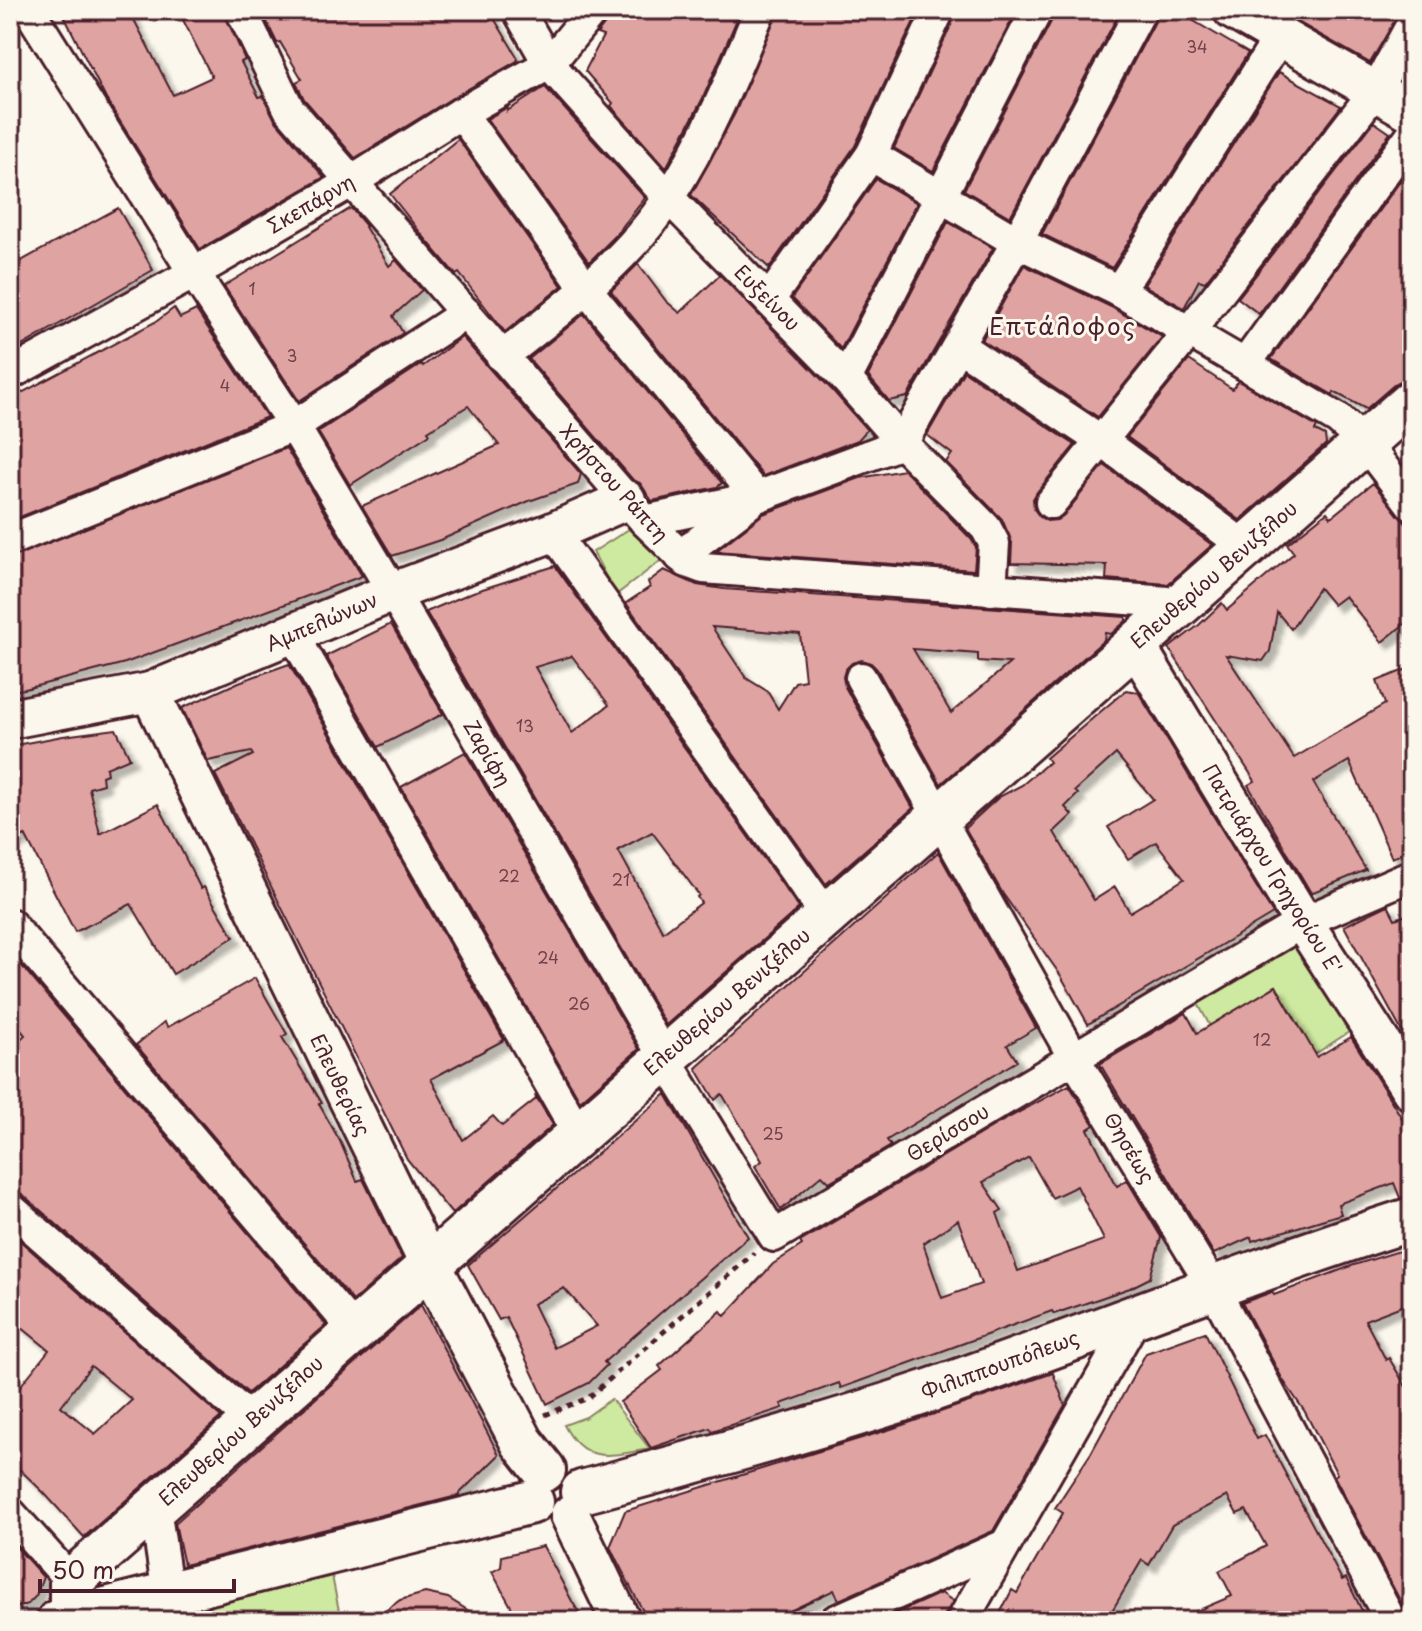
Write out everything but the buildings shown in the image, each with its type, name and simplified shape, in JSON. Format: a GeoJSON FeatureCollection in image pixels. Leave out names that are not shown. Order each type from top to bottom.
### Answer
{"type":"FeatureCollection","features":[{"type":"Feature","properties":{"kind":"main road","name":"Ελευθερίου Βενιζέλου"},"geometry":{"type":"LineString","coordinates":[[66,1607],[155,1508],[252,1421],[1412,401]]}},
{"type":"Feature","properties":{"kind":"main road","name":"Φιλιππουπόλεως"},"geometry":{"type":"LineString","coordinates":[[66,1607],[170,1607],[557,1495],[828,1423],[1136,1317],[1308,1252],[1412,1219]]}},
{"type":"Feature","properties":{"kind":"main road","name":"Ελευθερίας"},"geometry":{"type":"LineString","coordinates":[[429,1264],[526,1448],[557,1495]]}},
{"type":"Feature","properties":{"kind":"street","name":"Ζαρίφη"},"geometry":{"type":"LineString","coordinates":[[29,10],[294,426],[664,1057],[774,1236]]}},
{"type":"Feature","properties":{"kind":"street","name":"Χρήστου Ράπτη"},"geometry":{"type":"LineString","coordinates":[[241,10],[289,109],[636,510],[691,565],[1182,603]]}},
{"type":"Feature","properties":{"kind":"street","name":"Ευξείνου"},"geometry":{"type":"LineString","coordinates":[[518,10],[549,64],[669,198],[846,379],[902,443],[990,533],[994,543],[991,590]]}},
{"type":"Feature","properties":{"kind":"street","name":"Σκεπάρνη"},"geometry":{"type":"LineString","coordinates":[[10,374],[194,273],[351,182],[461,113],[549,64],[593,10]]}},
{"type":"Feature","properties":{"kind":"street"},"geometry":{"type":"LineString","coordinates":[[502,357],[587,290],[669,198],[723,95],[760,10]]}},
{"type":"Feature","properties":{"kind":"street"},"geometry":{"type":"LineString","coordinates":[[769,300],[871,155],[939,10]]}},
{"type":"Feature","properties":{"kind":"street"},"geometry":{"type":"LineString","coordinates":[[846,379],[1037,10]]}},
{"type":"Feature","properties":{"kind":"street"},"geometry":{"type":"LineString","coordinates":[[636,510],[757,497],[902,443],[1017,242],[1141,10]]}},
{"type":"Feature","properties":{"kind":"street"},"geometry":{"type":"LineString","coordinates":[[1242,12],[1412,112]]}},
{"type":"Feature","properties":{"kind":"street"},"geometry":{"type":"LineString","coordinates":[[1051,503],[1103,442],[1376,90],[1412,24]]}},
{"type":"Feature","properties":{"kind":"street"},"geometry":{"type":"LineString","coordinates":[[1119,291],[1281,35]]}},
{"type":"Feature","properties":{"kind":"street"},"geometry":{"type":"LineString","coordinates":[[461,113],[587,290],[757,497]]}},
{"type":"Feature","properties":{"kind":"street"},"geometry":{"type":"LineString","coordinates":[[1246,363],[1412,134]]}},
{"type":"Feature","properties":{"kind":"street"},"geometry":{"type":"LineString","coordinates":[[871,155],[1017,242],[1119,291],[1338,419],[1364,442],[1412,505]]}},
{"type":"Feature","properties":{"kind":"street"},"geometry":{"type":"LineString","coordinates":[[10,540],[294,426],[466,313]]}},
{"type":"Feature","properties":{"kind":"street"},"geometry":{"type":"LineString","coordinates":[[959,346],[1103,442],[1246,547]]}},
{"type":"Feature","properties":{"kind":"street"},"geometry":{"type":"LineString","coordinates":[[680,556],[757,497]]}},
{"type":"Feature","properties":{"kind":"street","name":"Αμπελώνων"},"geometry":{"type":"LineString","coordinates":[[10,719],[150,692],[393,592],[553,532],[636,510]]}},
{"type":"Feature","properties":{"kind":"street"},"geometry":{"type":"LineString","coordinates":[[553,532],[826,915]]}},
{"type":"Feature","properties":{"kind":"street"},"geometry":{"type":"LineString","coordinates":[[293,634],[578,1133]]}},
{"type":"Feature","properties":{"kind":"street","name":"Πατριάρχου Γρηγορίου Ε'"},"geometry":{"type":"LineString","coordinates":[[1135,644],[1303,922],[1412,1091]]}},
{"type":"Feature","properties":{"kind":"street","name":"Θησέως"},"geometry":{"type":"LineString","coordinates":[[861,678],[1074,1058],[1213,1287],[1391,1621]]}},
{"type":"Feature","properties":{"kind":"street","name":"Ελευθερίας"},"geometry":{"type":"LineString","coordinates":[[150,692],[429,1264]]}},
{"type":"Feature","properties":{"kind":"street","name":"Θερίσσου"},"geometry":{"type":"LineString","coordinates":[[774,1236],[1303,922],[1412,875]]}},
{"type":"Feature","properties":{"kind":"street"},"geometry":{"type":"LineString","coordinates":[[10,924],[354,1330]]}},
{"type":"Feature","properties":{"kind":"street"},"geometry":{"type":"LineString","coordinates":[[10,1208],[252,1421]]}},
{"type":"Feature","properties":{"kind":"street"},"geometry":{"type":"LineString","coordinates":[[962,1621],[1136,1317]]}},
{"type":"Feature","properties":{"kind":"street","name":"Ελευθερίας"},"geometry":{"type":"LineString","coordinates":[[557,1495],[621,1621]]}},
{"type":"Feature","properties":{"kind":"street"},"geometry":{"type":"LineString","coordinates":[[155,1508],[170,1607]]}},
{"type":"Feature","properties":{"kind":"street"},"geometry":{"type":"LineString","coordinates":[[10,1513],[66,1607]]}},
{"type":"Feature","properties":{"kind":"street"},"geometry":{"type":"LineString","coordinates":[[835,1621],[1005,1545]]}},
{"type":"Feature","properties":{"kind":"path"},"geometry":{"type":"LineString","coordinates":[[509,1417],[549,1415],[588,1398],[774,1236]]}},
{"type":"Feature","properties":{"kind":"green space"},"geometry":{"type":"Polygon","coordinates":[[[629,529],[663,559],[616,595],[593,552],[629,529]]]}},
{"type":"Feature","properties":{"kind":"green space"},"geometry":{"type":"Polygon","coordinates":[[[1298,943],[1349,1032],[1315,1054],[1276,986],[1210,1026],[1196,1000],[1298,943]]]}},
{"type":"Feature","properties":{"kind":"green space"},"geometry":{"type":"Polygon","coordinates":[[[611,1399],[650,1449],[601,1455],[581,1447],[572,1438],[564,1425],[586,1417],[611,1399]]]}},
{"type":"Feature","properties":{"kind":"green space"},"geometry":{"type":"Polygon","coordinates":[[[332,1576],[341,1621],[180,1621],[179,1614],[332,1576]]]}},
{"type":"Feature","properties":{"kind":"district","name":"Επτάλοφος"},"geometry":{"type":"Point","coordinates":[1063,327]}}]}
